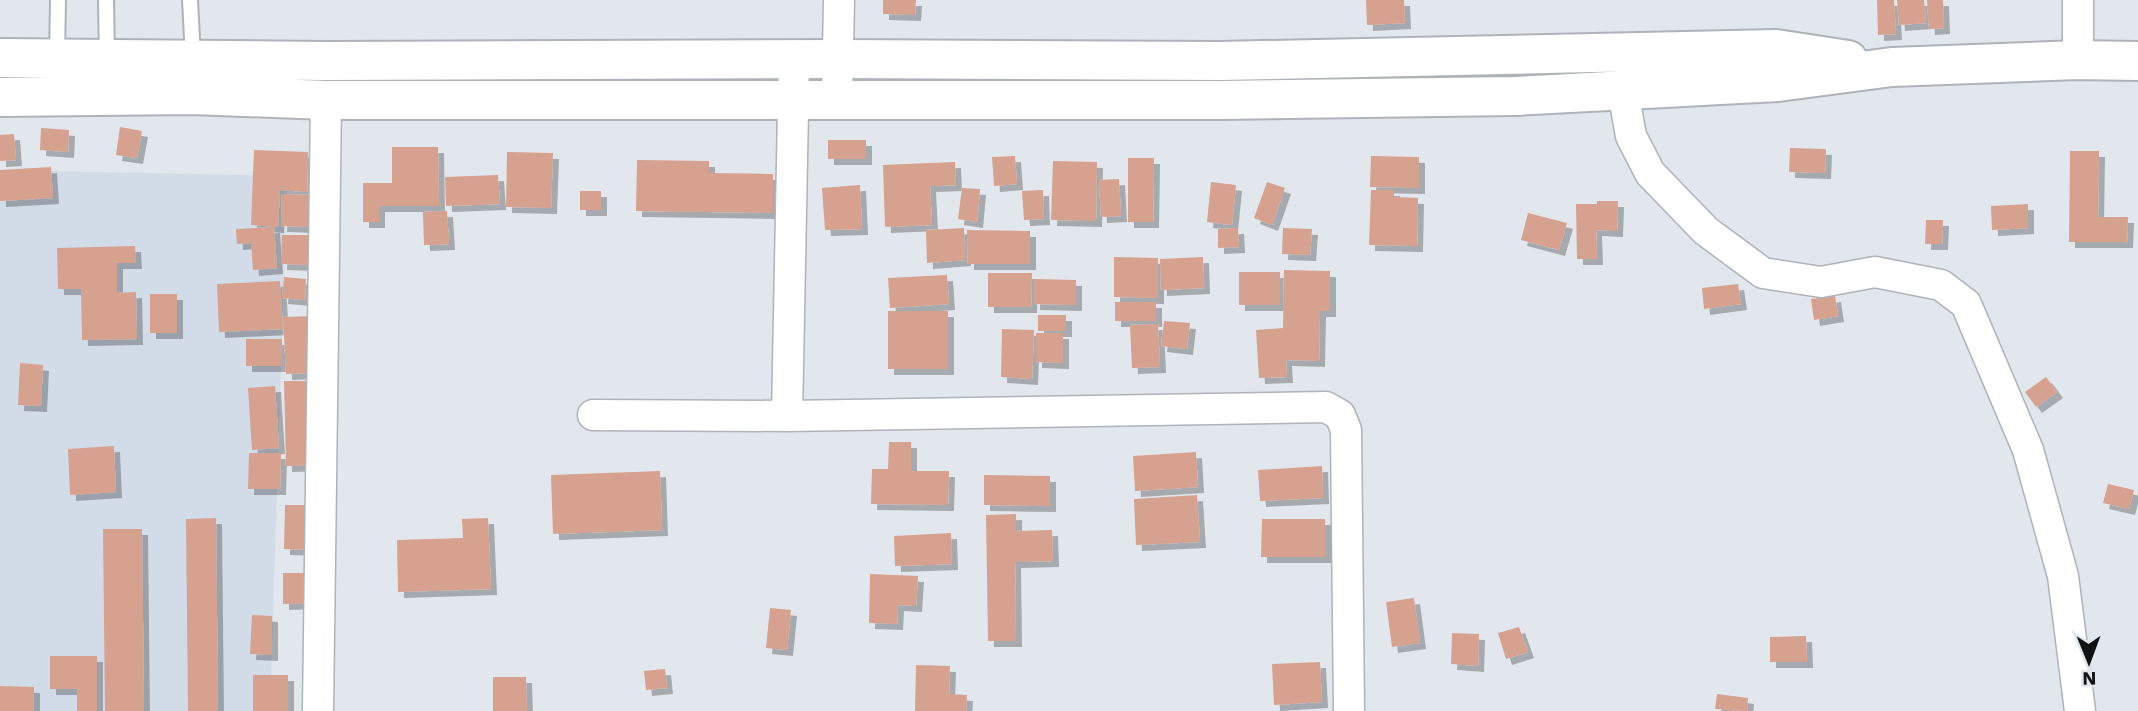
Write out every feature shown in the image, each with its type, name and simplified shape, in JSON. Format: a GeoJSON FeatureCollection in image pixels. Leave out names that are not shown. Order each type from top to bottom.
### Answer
{"type":"FeatureCollection","features":[{"type":"Feature","properties":{"kind":"main road"},"geometry":{"type":"LineString","coordinates":[[0,97],[192,78],[794,59],[1220,61],[1776,49],[1892,67]]}},
{"type":"Feature","properties":{"kind":"main road"},"geometry":{"type":"LineString","coordinates":[[0,58],[107,60],[192,78],[326,100],[1222,100],[1516,96],[1777,82],[1892,67],[2078,60],[2138,61]]}},
{"type":"Feature","properties":{"kind":"street"},"geometry":{"type":"LineString","coordinates":[[837,99],[839,0]]}},
{"type":"Feature","properties":{"kind":"street"},"geometry":{"type":"LineString","coordinates":[[2078,0],[2078,60]]}},
{"type":"Feature","properties":{"kind":"street"},"geometry":{"type":"LineString","coordinates":[[787,416],[794,59]]}},
{"type":"Feature","properties":{"kind":"street"},"geometry":{"type":"LineString","coordinates":[[1622,91],[1631,136],[1650,173],[1706,231],[1763,273],[1821,282],[1875,272],[1941,285],[1966,304],[2028,450],[2063,576],[2080,711]]}},
{"type":"Feature","properties":{"kind":"street"},"geometry":{"type":"LineString","coordinates":[[318,711],[326,100]]}},
{"type":"Feature","properties":{"kind":"street"},"geometry":{"type":"LineString","coordinates":[[593,415],[787,416],[1326,407],[1340,415],[1346,430],[1349,711]]}},
{"type":"Feature","properties":{"kind":"lane"},"geometry":{"type":"LineString","coordinates":[[57,58],[58,0]]}},
{"type":"Feature","properties":{"kind":"lane"},"geometry":{"type":"LineString","coordinates":[[106,0],[107,60]]}},
{"type":"Feature","properties":{"kind":"lane"},"geometry":{"type":"LineString","coordinates":[[190,0],[192,78]]}},
{"type":"Feature","properties":{"kind":"shaded area"},"geometry":{"type":"Polygon","coordinates":[[[0,170],[287,176],[270,711],[0,711],[0,170]]]}},
{"type":"Feature","properties":{"kind":"building"},"geometry":{"type":"Polygon","coordinates":[[[883,0],[916,0],[915,15],[883,14],[883,0]]]}},
{"type":"Feature","properties":{"kind":"building"},"geometry":{"type":"Polygon","coordinates":[[[1366,0],[1404,0],[1405,23],[1367,25],[1366,0]]]}},
{"type":"Feature","properties":{"kind":"building"},"geometry":{"type":"Polygon","coordinates":[[[1877,0],[1894,0],[1896,34],[1878,35],[1877,0]]]}},
{"type":"Feature","properties":{"kind":"building"},"geometry":{"type":"Polygon","coordinates":[[[1897,0],[1924,0],[1926,23],[1899,25],[1897,0]]]}},
{"type":"Feature","properties":{"kind":"building"},"geometry":{"type":"Polygon","coordinates":[[[1927,0],[1943,0],[1944,28],[1929,29],[1927,0]]]}},
{"type":"Feature","properties":{"kind":"building"},"geometry":{"type":"Polygon","coordinates":[[[120,127],[142,131],[137,158],[116,155],[120,127]]]}},
{"type":"Feature","properties":{"kind":"building"},"geometry":{"type":"Polygon","coordinates":[[[41,128],[69,130],[68,152],[40,150],[41,128]]]}},
{"type":"Feature","properties":{"kind":"building"},"geometry":{"type":"Polygon","coordinates":[[[14,134],[16,160],[0,161],[0,135],[14,134]]]}},
{"type":"Feature","properties":{"kind":"building"},"geometry":{"type":"Polygon","coordinates":[[[828,140],[866,140],[866,159],[828,159],[828,140]]]}},
{"type":"Feature","properties":{"kind":"building"},"geometry":{"type":"Polygon","coordinates":[[[392,147],[438,147],[439,206],[379,206],[379,222],[363,222],[363,183],[392,183],[392,147]]]}},
{"type":"Feature","properties":{"kind":"building"},"geometry":{"type":"Polygon","coordinates":[[[1790,148],[1826,149],[1825,173],[1789,172],[1790,148]]]}},
{"type":"Feature","properties":{"kind":"building"},"geometry":{"type":"Polygon","coordinates":[[[254,150],[308,152],[307,192],[280,190],[278,227],[251,225],[254,150]]]}},
{"type":"Feature","properties":{"kind":"building"},"geometry":{"type":"Polygon","coordinates":[[[2070,151],[2099,151],[2098,217],[2128,217],[2127,242],[2069,242],[2070,151]]]}},
{"type":"Feature","properties":{"kind":"building"},"geometry":{"type":"Polygon","coordinates":[[[507,152],[553,153],[551,208],[506,207],[507,152]]]}},
{"type":"Feature","properties":{"kind":"building"},"geometry":{"type":"Polygon","coordinates":[[[1015,156],[1017,184],[994,186],[992,157],[1015,156]]]}},
{"type":"Feature","properties":{"kind":"building"},"geometry":{"type":"Polygon","coordinates":[[[1371,156],[1419,157],[1419,188],[1370,187],[1371,156]]]}},
{"type":"Feature","properties":{"kind":"building"},"geometry":{"type":"Polygon","coordinates":[[[1128,158],[1154,158],[1153,222],[1128,222],[1128,158]]]}},
{"type":"Feature","properties":{"kind":"building"},"geometry":{"type":"Polygon","coordinates":[[[637,160],[709,161],[709,173],[773,174],[773,213],[636,211],[637,160]]]}},
{"type":"Feature","properties":{"kind":"building"},"geometry":{"type":"Polygon","coordinates":[[[1053,161],[1097,162],[1096,221],[1051,220],[1053,161]]]}},
{"type":"Feature","properties":{"kind":"building"},"geometry":{"type":"Polygon","coordinates":[[[955,162],[956,185],[930,186],[932,225],[885,227],[883,165],[955,162]]]}},
{"type":"Feature","properties":{"kind":"building"},"geometry":{"type":"Polygon","coordinates":[[[51,167],[53,198],[0,201],[0,170],[51,167]]]}},
{"type":"Feature","properties":{"kind":"building"},"geometry":{"type":"Polygon","coordinates":[[[498,175],[500,204],[446,206],[445,177],[498,175]]]}},
{"type":"Feature","properties":{"kind":"building"},"geometry":{"type":"Polygon","coordinates":[[[1119,179],[1121,216],[1101,217],[1099,180],[1119,179]]]}},
{"type":"Feature","properties":{"kind":"building"},"geometry":{"type":"Polygon","coordinates":[[[1211,182],[1236,185],[1232,225],[1207,222],[1211,182]]]}},
{"type":"Feature","properties":{"kind":"building"},"geometry":{"type":"Polygon","coordinates":[[[1267,182],[1285,188],[1272,225],[1254,218],[1267,182]]]}},
{"type":"Feature","properties":{"kind":"building"},"geometry":{"type":"Polygon","coordinates":[[[860,185],[862,229],[825,230],[822,188],[860,185]]]}},
{"type":"Feature","properties":{"kind":"building"},"geometry":{"type":"Polygon","coordinates":[[[962,188],[980,189],[977,222],[958,219],[962,188]]]}},
{"type":"Feature","properties":{"kind":"building"},"geometry":{"type":"Polygon","coordinates":[[[1043,190],[1044,219],[1024,220],[1022,191],[1043,190]]]}},
{"type":"Feature","properties":{"kind":"building"},"geometry":{"type":"Polygon","coordinates":[[[1371,190],[1394,190],[1394,197],[1418,198],[1417,246],[1369,245],[1371,190]]]}},
{"type":"Feature","properties":{"kind":"building"},"geometry":{"type":"Polygon","coordinates":[[[580,191],[601,191],[601,210],[580,210],[580,191]]]}},
{"type":"Feature","properties":{"kind":"building"},"geometry":{"type":"Polygon","coordinates":[[[282,194],[310,195],[309,227],[281,226],[282,194]]]}},
{"type":"Feature","properties":{"kind":"building"},"geometry":{"type":"Polygon","coordinates":[[[1597,201],[1618,201],[1617,231],[1596,230],[1597,259],[1577,259],[1576,204],[1597,204],[1597,201]]]}},
{"type":"Feature","properties":{"kind":"building"},"geometry":{"type":"Polygon","coordinates":[[[2028,204],[2028,228],[1992,230],[1991,206],[2028,204]]]}},
{"type":"Feature","properties":{"kind":"building"},"geometry":{"type":"Polygon","coordinates":[[[447,211],[449,244],[424,245],[423,212],[447,211]]]}},
{"type":"Feature","properties":{"kind":"building"},"geometry":{"type":"Polygon","coordinates":[[[1528,213],[1567,223],[1559,250],[1521,240],[1528,213]]]}},
{"type":"Feature","properties":{"kind":"building"},"geometry":{"type":"Polygon","coordinates":[[[1926,220],[1943,220],[1942,244],[1925,244],[1926,220]]]}},
{"type":"Feature","properties":{"kind":"building"},"geometry":{"type":"Polygon","coordinates":[[[274,227],[277,268],[253,270],[251,243],[237,244],[236,229],[274,227]]]}},
{"type":"Feature","properties":{"kind":"building"},"geometry":{"type":"Polygon","coordinates":[[[964,228],[965,260],[927,263],[926,230],[964,228]]]}},
{"type":"Feature","properties":{"kind":"building"},"geometry":{"type":"Polygon","coordinates":[[[1238,228],[1239,247],[1218,248],[1218,229],[1238,228]]]}},
{"type":"Feature","properties":{"kind":"building"},"geometry":{"type":"Polygon","coordinates":[[[1283,228],[1312,229],[1310,255],[1282,254],[1283,228]]]}},
{"type":"Feature","properties":{"kind":"building"},"geometry":{"type":"Polygon","coordinates":[[[967,230],[1030,231],[1030,264],[968,264],[967,230]]]}},
{"type":"Feature","properties":{"kind":"building"},"geometry":{"type":"Polygon","coordinates":[[[282,235],[310,235],[309,265],[281,264],[282,235]]]}},
{"type":"Feature","properties":{"kind":"building"},"geometry":{"type":"Polygon","coordinates":[[[135,246],[136,263],[117,263],[117,293],[136,292],[137,339],[82,340],[81,289],[58,289],[57,248],[135,246]]]}},
{"type":"Feature","properties":{"kind":"building"},"geometry":{"type":"Polygon","coordinates":[[[1114,257],[1158,258],[1158,298],[1114,297],[1114,257]]]}},
{"type":"Feature","properties":{"kind":"building"},"geometry":{"type":"Polygon","coordinates":[[[1203,257],[1204,288],[1161,290],[1160,259],[1203,257]]]}},
{"type":"Feature","properties":{"kind":"building"},"geometry":{"type":"Polygon","coordinates":[[[1284,270],[1330,271],[1330,311],[1320,311],[1319,361],[1286,360],[1287,377],[1259,378],[1256,330],[1283,328],[1284,270]]]}},
{"type":"Feature","properties":{"kind":"building"},"geometry":{"type":"Polygon","coordinates":[[[1239,272],[1280,272],[1280,305],[1239,305],[1239,272]]]}},
{"type":"Feature","properties":{"kind":"building"},"geometry":{"type":"Polygon","coordinates":[[[988,273],[1032,273],[1031,307],[988,307],[988,273]]]}},
{"type":"Feature","properties":{"kind":"building"},"geometry":{"type":"Polygon","coordinates":[[[947,275],[949,304],[890,308],[888,278],[947,275]]]}},
{"type":"Feature","properties":{"kind":"building"},"geometry":{"type":"Polygon","coordinates":[[[284,277],[306,279],[305,300],[282,298],[284,277]]]}},
{"type":"Feature","properties":{"kind":"building"},"geometry":{"type":"Polygon","coordinates":[[[1034,279],[1076,280],[1076,305],[1034,304],[1034,279]]]}},
{"type":"Feature","properties":{"kind":"building"},"geometry":{"type":"Polygon","coordinates":[[[280,281],[283,329],[219,332],[217,284],[280,281]]]}},
{"type":"Feature","properties":{"kind":"building"},"geometry":{"type":"Polygon","coordinates":[[[1738,284],[1741,304],[1704,309],[1702,288],[1738,284]]]}},
{"type":"Feature","properties":{"kind":"building"},"geometry":{"type":"Polygon","coordinates":[[[150,294],[177,294],[177,333],[150,333],[150,294]]]}},
{"type":"Feature","properties":{"kind":"building"},"geometry":{"type":"Polygon","coordinates":[[[1835,296],[1838,316],[1814,320],[1811,299],[1835,296]]]}},
{"type":"Feature","properties":{"kind":"building"},"geometry":{"type":"Polygon","coordinates":[[[1115,302],[1156,302],[1156,321],[1115,321],[1115,302]]]}},
{"type":"Feature","properties":{"kind":"building"},"geometry":{"type":"Polygon","coordinates":[[[888,311],[948,311],[948,369],[888,369],[888,311]]]}},
{"type":"Feature","properties":{"kind":"building"},"geometry":{"type":"Polygon","coordinates":[[[1038,315],[1066,315],[1066,331],[1038,331],[1038,315]]]}},
{"type":"Feature","properties":{"kind":"building"},"geometry":{"type":"Polygon","coordinates":[[[312,316],[314,373],[286,374],[283,317],[312,316]]]}},
{"type":"Feature","properties":{"kind":"building"},"geometry":{"type":"Polygon","coordinates":[[[1164,321],[1190,323],[1187,349],[1161,346],[1164,321]]]}},
{"type":"Feature","properties":{"kind":"building"},"geometry":{"type":"Polygon","coordinates":[[[1158,324],[1160,367],[1132,368],[1130,325],[1158,324]]]}},
{"type":"Feature","properties":{"kind":"building"},"geometry":{"type":"Polygon","coordinates":[[[1002,329],[1034,330],[1032,379],[1001,377],[1002,329]]]}},
{"type":"Feature","properties":{"kind":"building"},"geometry":{"type":"Polygon","coordinates":[[[1036,333],[1063,333],[1063,363],[1036,362],[1036,333]]]}},
{"type":"Feature","properties":{"kind":"building"},"geometry":{"type":"Polygon","coordinates":[[[246,339],[282,339],[282,366],[246,366],[246,339]]]}},
{"type":"Feature","properties":{"kind":"building"},"geometry":{"type":"Polygon","coordinates":[[[20,363],[43,365],[41,406],[18,405],[20,363]]]}},
{"type":"Feature","properties":{"kind":"building"},"geometry":{"type":"Polygon","coordinates":[[[2046,377],[2057,392],[2036,407],[2025,392],[2046,377]]]}},
{"type":"Feature","properties":{"kind":"building"},"geometry":{"type":"Polygon","coordinates":[[[284,381],[316,381],[319,465],[286,466],[284,381]]]}},
{"type":"Feature","properties":{"kind":"building"},"geometry":{"type":"Polygon","coordinates":[[[275,386],[279,448],[252,450],[248,388],[275,386]]]}},
{"type":"Feature","properties":{"kind":"building"},"geometry":{"type":"Polygon","coordinates":[[[889,442],[911,442],[911,471],[949,471],[948,505],[871,504],[872,469],[888,469],[889,442]]]}},
{"type":"Feature","properties":{"kind":"building"},"geometry":{"type":"Polygon","coordinates":[[[114,446],[116,492],[70,495],[68,449],[114,446]]]}},
{"type":"Feature","properties":{"kind":"building"},"geometry":{"type":"Polygon","coordinates":[[[1196,452],[1198,487],[1135,491],[1133,456],[1196,452]]]}},
{"type":"Feature","properties":{"kind":"building"},"geometry":{"type":"Polygon","coordinates":[[[249,453],[281,453],[280,489],[248,489],[249,453]]]}},
{"type":"Feature","properties":{"kind":"building"},"geometry":{"type":"Polygon","coordinates":[[[1322,466],[1323,498],[1260,501],[1258,470],[1322,466]]]}},
{"type":"Feature","properties":{"kind":"building"},"geometry":{"type":"Polygon","coordinates":[[[660,471],[662,530],[553,534],[551,475],[660,471]]]}},
{"type":"Feature","properties":{"kind":"building"},"geometry":{"type":"Polygon","coordinates":[[[984,475],[1050,476],[1050,506],[984,505],[984,475]]]}},
{"type":"Feature","properties":{"kind":"building"},"geometry":{"type":"Polygon","coordinates":[[[2108,484],[2134,490],[2129,509],[2103,503],[2108,484]]]}},
{"type":"Feature","properties":{"kind":"building"},"geometry":{"type":"Polygon","coordinates":[[[1197,495],[1200,542],[1136,545],[1134,499],[1197,495]]]}},
{"type":"Feature","properties":{"kind":"building"},"geometry":{"type":"Polygon","coordinates":[[[285,505],[313,505],[313,550],[284,549],[285,505]]]}},
{"type":"Feature","properties":{"kind":"building"},"geometry":{"type":"Polygon","coordinates":[[[1016,514],[1016,531],[1052,530],[1053,561],[1015,562],[1016,641],[988,641],[986,515],[1016,514]]]}},
{"type":"Feature","properties":{"kind":"building"},"geometry":{"type":"Polygon","coordinates":[[[216,518],[218,711],[188,711],[186,519],[216,518]]]}},
{"type":"Feature","properties":{"kind":"building"},"geometry":{"type":"Polygon","coordinates":[[[488,518],[491,589],[398,592],[397,540],[463,538],[462,519],[488,518]]]}},
{"type":"Feature","properties":{"kind":"building"},"geometry":{"type":"Polygon","coordinates":[[[1262,519],[1325,519],[1325,557],[1261,557],[1262,519]]]}},
{"type":"Feature","properties":{"kind":"building"},"geometry":{"type":"Polygon","coordinates":[[[103,529],[142,529],[144,711],[105,711],[103,529]]]}},
{"type":"Feature","properties":{"kind":"building"},"geometry":{"type":"Polygon","coordinates":[[[951,533],[952,564],[895,566],[894,536],[951,533]]]}},
{"type":"Feature","properties":{"kind":"building"},"geometry":{"type":"Polygon","coordinates":[[[283,573],[313,573],[314,603],[283,604],[283,573]]]}},
{"type":"Feature","properties":{"kind":"building"},"geometry":{"type":"Polygon","coordinates":[[[870,574],[918,576],[916,606],[898,605],[897,624],[869,623],[870,574]]]}},
{"type":"Feature","properties":{"kind":"building"},"geometry":{"type":"Polygon","coordinates":[[[1414,598],[1420,643],[1392,647],[1386,602],[1414,598]]]}},
{"type":"Feature","properties":{"kind":"building"},"geometry":{"type":"Polygon","coordinates":[[[770,608],[791,610],[787,650],[766,648],[770,608]]]}},
{"type":"Feature","properties":{"kind":"building"},"geometry":{"type":"Polygon","coordinates":[[[252,615],[272,616],[272,655],[250,654],[252,615]]]}},
{"type":"Feature","properties":{"kind":"building"},"geometry":{"type":"Polygon","coordinates":[[[1519,627],[1528,652],[1506,659],[1498,633],[1519,627]]]}},
{"type":"Feature","properties":{"kind":"building"},"geometry":{"type":"Polygon","coordinates":[[[1452,633],[1479,634],[1478,666],[1451,664],[1452,633]]]}},
{"type":"Feature","properties":{"kind":"building"},"geometry":{"type":"Polygon","coordinates":[[[1806,636],[1807,662],[1770,662],[1770,637],[1806,636]]]}},
{"type":"Feature","properties":{"kind":"building"},"geometry":{"type":"Polygon","coordinates":[[[50,656],[97,656],[97,711],[77,711],[77,689],[50,689],[50,656]]]}},
{"type":"Feature","properties":{"kind":"building"},"geometry":{"type":"Polygon","coordinates":[[[1320,662],[1322,702],[1274,705],[1272,664],[1320,662]]]}},
{"type":"Feature","properties":{"kind":"building"},"geometry":{"type":"Polygon","coordinates":[[[916,665],[950,666],[949,694],[967,695],[966,711],[915,711],[916,665]]]}},
{"type":"Feature","properties":{"kind":"building"},"geometry":{"type":"Polygon","coordinates":[[[665,669],[667,688],[646,690],[644,671],[665,669]]]}},
{"type":"Feature","properties":{"kind":"building"},"geometry":{"type":"Polygon","coordinates":[[[253,675],[288,675],[288,711],[253,711],[253,675]]]}},
{"type":"Feature","properties":{"kind":"building"},"geometry":{"type":"Polygon","coordinates":[[[493,677],[526,677],[527,711],[493,711],[493,677]]]}},
{"type":"Feature","properties":{"kind":"building"},"geometry":{"type":"Polygon","coordinates":[[[0,686],[34,687],[34,711],[0,711],[0,686]]]}},
{"type":"Feature","properties":{"kind":"building"},"geometry":{"type":"Polygon","coordinates":[[[1717,694],[1748,698],[1747,711],[1715,709],[1717,694]]]}}]}
